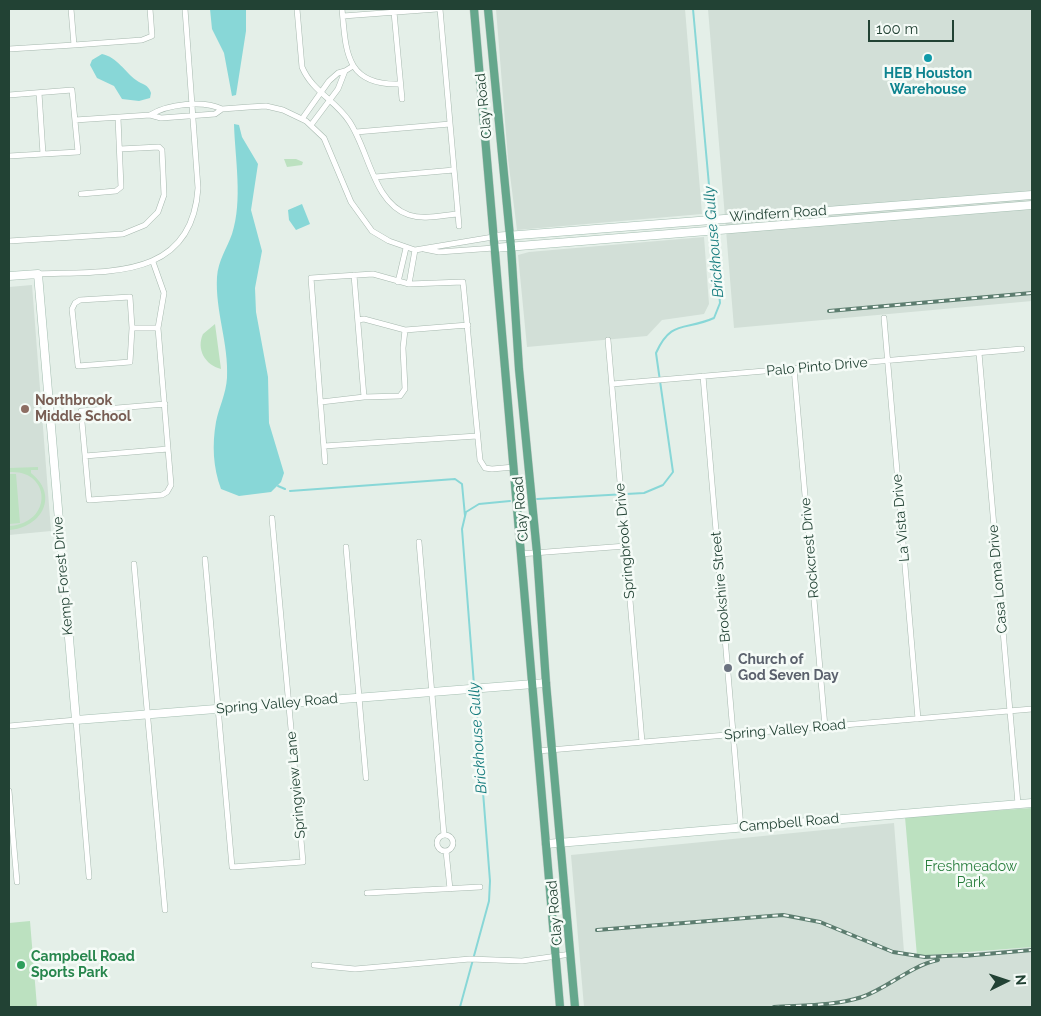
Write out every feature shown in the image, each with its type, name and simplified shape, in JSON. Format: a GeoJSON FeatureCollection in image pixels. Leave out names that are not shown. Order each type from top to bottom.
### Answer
{"type":"FeatureCollection","features":[{"type":"Feature","properties":{"kind":"main road","name":"Clay Road"},"geometry":{"type":"LineString","coordinates":[[474,9],[560,1007]]}},
{"type":"Feature","properties":{"kind":"main road","name":"Clay Road"},"geometry":{"type":"LineString","coordinates":[[488,9],[510,235],[519,369],[537,553],[546,683],[575,1007]]}},
{"type":"Feature","properties":{"kind":"main road"},"geometry":{"type":"LineString","coordinates":[[478,60],[492,59]]}},
{"type":"Feature","properties":{"kind":"main road"},"geometry":{"type":"LineString","coordinates":[[505,368],[519,369]]}},
{"type":"Feature","properties":{"kind":"main road"},"geometry":{"type":"LineString","coordinates":[[553,917],[568,919]]}},
{"type":"Feature","properties":{"kind":"street"},"geometry":{"type":"LineString","coordinates":[[70,9],[74,45]]}},
{"type":"Feature","properties":{"kind":"street"},"geometry":{"type":"LineString","coordinates":[[9,49],[142,40],[152,36],[150,9]]}},
{"type":"Feature","properties":{"kind":"street"},"geometry":{"type":"LineString","coordinates":[[9,276],[124,270],[153,262],[166,254],[185,236],[194,214],[198,188],[185,9]]}},
{"type":"Feature","properties":{"kind":"street"},"geometry":{"type":"LineString","coordinates":[[297,9],[302,67],[316,89],[349,120],[356,132],[382,195],[394,208],[409,215],[422,217],[458,214]]}},
{"type":"Feature","properties":{"kind":"street"},"geometry":{"type":"LineString","coordinates":[[342,9],[347,55],[352,66],[374,82],[382,85],[400,84]]}},
{"type":"Feature","properties":{"kind":"street"},"geometry":{"type":"LineString","coordinates":[[343,16],[439,9],[459,226]]}},
{"type":"Feature","properties":{"kind":"street"},"geometry":{"type":"LineString","coordinates":[[394,12],[402,99]]}},
{"type":"Feature","properties":{"kind":"street"},"geometry":{"type":"LineString","coordinates":[[302,119],[322,94],[329,81],[338,73],[345,72],[352,66]]}},
{"type":"Feature","properties":{"kind":"street"},"geometry":{"type":"LineString","coordinates":[[310,125],[329,100],[344,77],[345,72]]}},
{"type":"Feature","properties":{"kind":"street"},"geometry":{"type":"LineString","coordinates":[[9,95],[72,90],[78,152],[9,156]]}},
{"type":"Feature","properties":{"kind":"street"},"geometry":{"type":"LineString","coordinates":[[38,93],[43,154]]}},
{"type":"Feature","properties":{"kind":"street"},"geometry":{"type":"LineString","coordinates":[[75,120],[150,115],[168,108],[192,106],[213,105],[222,109],[266,106],[283,110],[302,119],[324,138],[351,202],[372,231],[389,241],[415,250],[424,249],[439,252],[494,248]]}},
{"type":"Feature","properties":{"kind":"street"},"geometry":{"type":"LineString","coordinates":[[312,106],[320,112]]}},
{"type":"Feature","properties":{"kind":"street"},"geometry":{"type":"LineString","coordinates":[[150,115],[161,118],[193,116],[215,114],[222,109]]}},
{"type":"Feature","properties":{"kind":"street"},"geometry":{"type":"LineString","coordinates":[[81,194],[116,191],[121,187],[118,118]]}},
{"type":"Feature","properties":{"kind":"street"},"geometry":{"type":"LineString","coordinates":[[356,132],[450,124]]}},
{"type":"Feature","properties":{"kind":"street"},"geometry":{"type":"LineString","coordinates":[[9,241],[123,234],[137,230],[145,225],[158,212],[164,195],[162,150],[159,147],[120,149]]}},
{"type":"Feature","properties":{"kind":"street"},"geometry":{"type":"LineString","coordinates":[[375,177],[454,170]]}},
{"type":"Feature","properties":{"kind":"street","name":"Windfern Road"},"geometry":{"type":"LineString","coordinates":[[493,237],[1032,195]]}},
{"type":"Feature","properties":{"kind":"street","name":"Windfern Road"},"geometry":{"type":"LineString","coordinates":[[494,248],[1032,205]]}},
{"type":"Feature","properties":{"kind":"street"},"geometry":{"type":"LineString","coordinates":[[695,232],[700,220]]}},
{"type":"Feature","properties":{"kind":"street"},"geometry":{"type":"LineString","coordinates":[[619,227],[620,238]]}},
{"type":"Feature","properties":{"kind":"street"},"geometry":{"type":"LineString","coordinates":[[424,249],[429,246],[493,237]]}},
{"type":"Feature","properties":{"kind":"street"},"geometry":{"type":"LineString","coordinates":[[398,282],[406,248]]}},
{"type":"Feature","properties":{"kind":"street"},"geometry":{"type":"LineString","coordinates":[[409,284],[415,250]]}},
{"type":"Feature","properties":{"kind":"street"},"geometry":{"type":"LineString","coordinates":[[153,262],[164,292],[158,328],[171,485],[167,492],[162,494],[89,500],[81,411],[164,404]]}},
{"type":"Feature","properties":{"kind":"street","name":"Kemp Forest Drive"},"geometry":{"type":"LineString","coordinates":[[38,274],[89,877]]}},
{"type":"Feature","properties":{"kind":"street"},"geometry":{"type":"LineString","coordinates":[[326,462],[311,278],[372,274],[409,284],[463,282],[480,460],[485,468],[514,467]]}},
{"type":"Feature","properties":{"kind":"street"},"geometry":{"type":"LineString","coordinates":[[354,275],[364,397]]}},
{"type":"Feature","properties":{"kind":"street"},"geometry":{"type":"LineString","coordinates":[[130,297],[132,328],[130,362],[78,366],[72,309],[75,303],[80,300],[130,297]]}},
{"type":"Feature","properties":{"kind":"street","name":"La Vista Drive"},"geometry":{"type":"LineString","coordinates":[[884,318],[918,719]]}},
{"type":"Feature","properties":{"kind":"street"},"geometry":{"type":"LineString","coordinates":[[358,320],[364,319],[405,330],[468,324]]}},
{"type":"Feature","properties":{"kind":"street"},"geometry":{"type":"LineString","coordinates":[[132,328],[158,328]]}},
{"type":"Feature","properties":{"kind":"street"},"geometry":{"type":"LineString","coordinates":[[321,402],[364,397],[400,396],[406,389],[403,348],[405,330]]}},
{"type":"Feature","properties":{"kind":"street","name":"Springbrook Drive"},"geometry":{"type":"LineString","coordinates":[[608,340],[642,742]]}},
{"type":"Feature","properties":{"kind":"street","name":"Palo Pinto Drive"},"geometry":{"type":"LineString","coordinates":[[612,384],[1022,349]]}},
{"type":"Feature","properties":{"kind":"street","name":"Casa Loma Drive"},"geometry":{"type":"LineString","coordinates":[[979,353],[1018,804]]}},
{"type":"Feature","properties":{"kind":"street","name":"Rockcrest Drive"},"geometry":{"type":"LineString","coordinates":[[794,368],[825,727]]}},
{"type":"Feature","properties":{"kind":"street","name":"Brookshire Street"},"geometry":{"type":"LineString","coordinates":[[702,376],[741,828]]}},
{"type":"Feature","properties":{"kind":"street"},"geometry":{"type":"LineString","coordinates":[[324,446],[477,436]]}},
{"type":"Feature","properties":{"kind":"street"},"geometry":{"type":"LineString","coordinates":[[85,456],[168,449]]}},
{"type":"Feature","properties":{"kind":"street","name":"Springview Lane"},"geometry":{"type":"LineString","coordinates":[[217,709],[232,867],[303,862],[272,518]]}},
{"type":"Feature","properties":{"kind":"street"},"geometry":{"type":"LineString","coordinates":[[419,542],[444,835]]}},
{"type":"Feature","properties":{"kind":"street"},"geometry":{"type":"LineString","coordinates":[[520,554],[626,546]]}},
{"type":"Feature","properties":{"kind":"street"},"geometry":{"type":"LineString","coordinates":[[346,547],[366,778]]}},
{"type":"Feature","properties":{"kind":"street"},"geometry":{"type":"LineString","coordinates":[[205,559],[217,709]]}},
{"type":"Feature","properties":{"kind":"street"},"geometry":{"type":"LineString","coordinates":[[134,564],[146,715],[165,910]]}},
{"type":"Feature","properties":{"kind":"street","name":"Spring Valley Road"},"geometry":{"type":"LineString","coordinates":[[9,726],[432,692],[479,690],[546,683]]}},
{"type":"Feature","properties":{"kind":"street","name":"Spring Valley Road"},"geometry":{"type":"LineString","coordinates":[[538,751],[1032,709]]}},
{"type":"Feature","properties":{"kind":"street"},"geometry":{"type":"LineString","coordinates":[[9,791],[17,882]]}},
{"type":"Feature","properties":{"kind":"street","name":"Campbell Road"},"geometry":{"type":"LineString","coordinates":[[546,844],[1032,803]]}},
{"type":"Feature","properties":{"kind":"street"},"geometry":{"type":"LineString","coordinates":[[444,835],[450,837],[453,842],[452,848],[446,851],[440,850],[437,844],[439,838],[444,835]]}},
{"type":"Feature","properties":{"kind":"street"},"geometry":{"type":"LineString","coordinates":[[446,851],[450,889]]}},
{"type":"Feature","properties":{"kind":"street"},"geometry":{"type":"LineString","coordinates":[[367,893],[480,887]]}},
{"type":"Feature","properties":{"kind":"street"},"geometry":{"type":"LineString","coordinates":[[314,965],[355,969],[470,959],[522,961],[571,954]]}},
{"type":"Feature","properties":{"kind":"shaded area"},"geometry":{"type":"Polygon","coordinates":[[[496,9],[685,9],[702,214],[517,230],[508,159],[496,9]]]}},
{"type":"Feature","properties":{"kind":"shaded area"},"geometry":{"type":"Polygon","coordinates":[[[708,9],[1032,9],[1032,301],[734,328],[708,9]]]}},
{"type":"Feature","properties":{"kind":"shaded area"},"geometry":{"type":"Polygon","coordinates":[[[704,237],[709,304],[704,314],[662,320],[647,336],[527,347],[518,255],[529,252],[704,237]]]}},
{"type":"Feature","properties":{"kind":"shaded area","name":"Northbrook Middle School"},"geometry":{"type":"Polygon","coordinates":[[[32,285],[51,531],[9,535],[9,287],[32,285]]]}},
{"type":"Feature","properties":{"kind":"shaded area"},"geometry":{"type":"Polygon","coordinates":[[[894,823],[904,952],[917,956],[934,956],[1032,947],[1032,1007],[584,1007],[571,855],[894,823]]]}},
{"type":"Feature","properties":{"kind":"green space"},"geometry":{"type":"Polygon","coordinates":[[[284,159],[296,159],[303,162],[302,165],[287,167],[284,159]]]}},
{"type":"Feature","properties":{"kind":"green space"},"geometry":{"type":"Polygon","coordinates":[[[215,324],[221,369],[210,364],[201,351],[203,334],[215,324]]]}},
{"type":"Feature","properties":{"kind":"green space"},"geometry":{"type":"Polygon","coordinates":[[[38,467],[38,470],[31,470],[31,473],[40,482],[44,491],[45,501],[43,509],[38,517],[30,523],[20,528],[9,530],[9,526],[24,523],[34,516],[40,507],[42,497],[39,487],[33,479],[23,473],[9,472],[9,468],[38,467]]]}},
{"type":"Feature","properties":{"kind":"green space"},"geometry":{"type":"Polygon","coordinates":[[[9,474],[16,474],[20,523],[9,524],[9,474]]]}},
{"type":"Feature","properties":{"kind":"green space","name":"Freshmeadow Park"},"geometry":{"type":"Polygon","coordinates":[[[1032,808],[1032,947],[917,956],[905,817],[1032,808]]]}},
{"type":"Feature","properties":{"kind":"green space","name":"Campbell Road Sports Park"},"geometry":{"type":"Polygon","coordinates":[[[30,921],[37,1007],[9,1007],[9,923],[30,921]]]}},
{"type":"Feature","properties":{"kind":"water"},"geometry":{"type":"Polygon","coordinates":[[[210,9],[246,9],[246,31],[236,95],[232,96],[224,53],[212,29],[210,9]]]}},
{"type":"Feature","properties":{"kind":"water"},"geometry":{"type":"Polygon","coordinates":[[[102,54],[112,58],[132,77],[147,86],[151,93],[150,98],[139,101],[122,99],[114,86],[97,78],[90,65],[92,60],[102,54]]]}},
{"type":"Feature","properties":{"kind":"water"},"geometry":{"type":"Polygon","coordinates":[[[234,124],[239,125],[242,137],[258,164],[251,210],[262,251],[255,288],[256,312],[268,377],[269,423],[284,473],[281,482],[271,492],[239,496],[221,489],[216,472],[214,448],[216,422],[227,378],[217,277],[221,260],[232,234],[237,208],[238,179],[234,124]]]}},
{"type":"Feature","properties":{"kind":"water"},"geometry":{"type":"Polygon","coordinates":[[[302,204],[310,224],[296,230],[289,220],[288,210],[302,204]]]}},
{"type":"Feature","properties":{"kind":"waterway","name":"Brickhouse Gully"},"geometry":{"type":"LineString","coordinates":[[693,9],[712,218]]}},
{"type":"Feature","properties":{"kind":"waterway","name":"Brickhouse Gully"},"geometry":{"type":"LineString","coordinates":[[537,499],[644,493],[663,485],[673,472],[656,353],[667,335],[673,330],[714,318],[720,303],[713,233]]}},
{"type":"Feature","properties":{"kind":"waterway"},"geometry":{"type":"LineString","coordinates":[[290,491],[455,479],[462,484],[465,516]]}},
{"type":"Feature","properties":{"kind":"waterway"},"geometry":{"type":"LineString","coordinates":[[278,486],[285,489]]}},
{"type":"Feature","properties":{"kind":"waterway","name":"Brickhouse Gully"},"geometry":{"type":"LineString","coordinates":[[474,685],[462,529],[466,512],[479,504],[510,501]]}},
{"type":"Feature","properties":{"kind":"waterway","name":"Brickhouse Gully"},"geometry":{"type":"LineString","coordinates":[[460,1007],[489,901],[490,881],[475,690]]}},
{"type":"Feature","properties":{"kind":"railway"},"geometry":{"type":"LineString","coordinates":[[829,311],[1032,293]]}},
{"type":"Feature","properties":{"kind":"railway"},"geometry":{"type":"LineString","coordinates":[[597,930],[783,915],[820,922],[893,952],[925,957],[968,955]]}},
{"type":"Feature","properties":{"kind":"railway"},"geometry":{"type":"LineString","coordinates":[[963,956],[1032,950]]}},
{"type":"Feature","properties":{"kind":"railway"},"geometry":{"type":"LineString","coordinates":[[774,1007],[829,1004],[862,997],[918,967],[938,960]]}},
{"type":"Feature","properties":{"kind":"place","name":"HEB Houston Warehouse"},"geometry":{"type":"Point","coordinates":[928,58]}},
{"type":"Feature","properties":{"kind":"place","name":"Northbrook Middle School"},"geometry":{"type":"Point","coordinates":[25,409]}},
{"type":"Feature","properties":{"kind":"place","name":"Church of God Seven Day"},"geometry":{"type":"Point","coordinates":[728,668]}},
{"type":"Feature","properties":{"kind":"place","name":"Campbell Road Sports Park"},"geometry":{"type":"Point","coordinates":[21,965]}}]}
